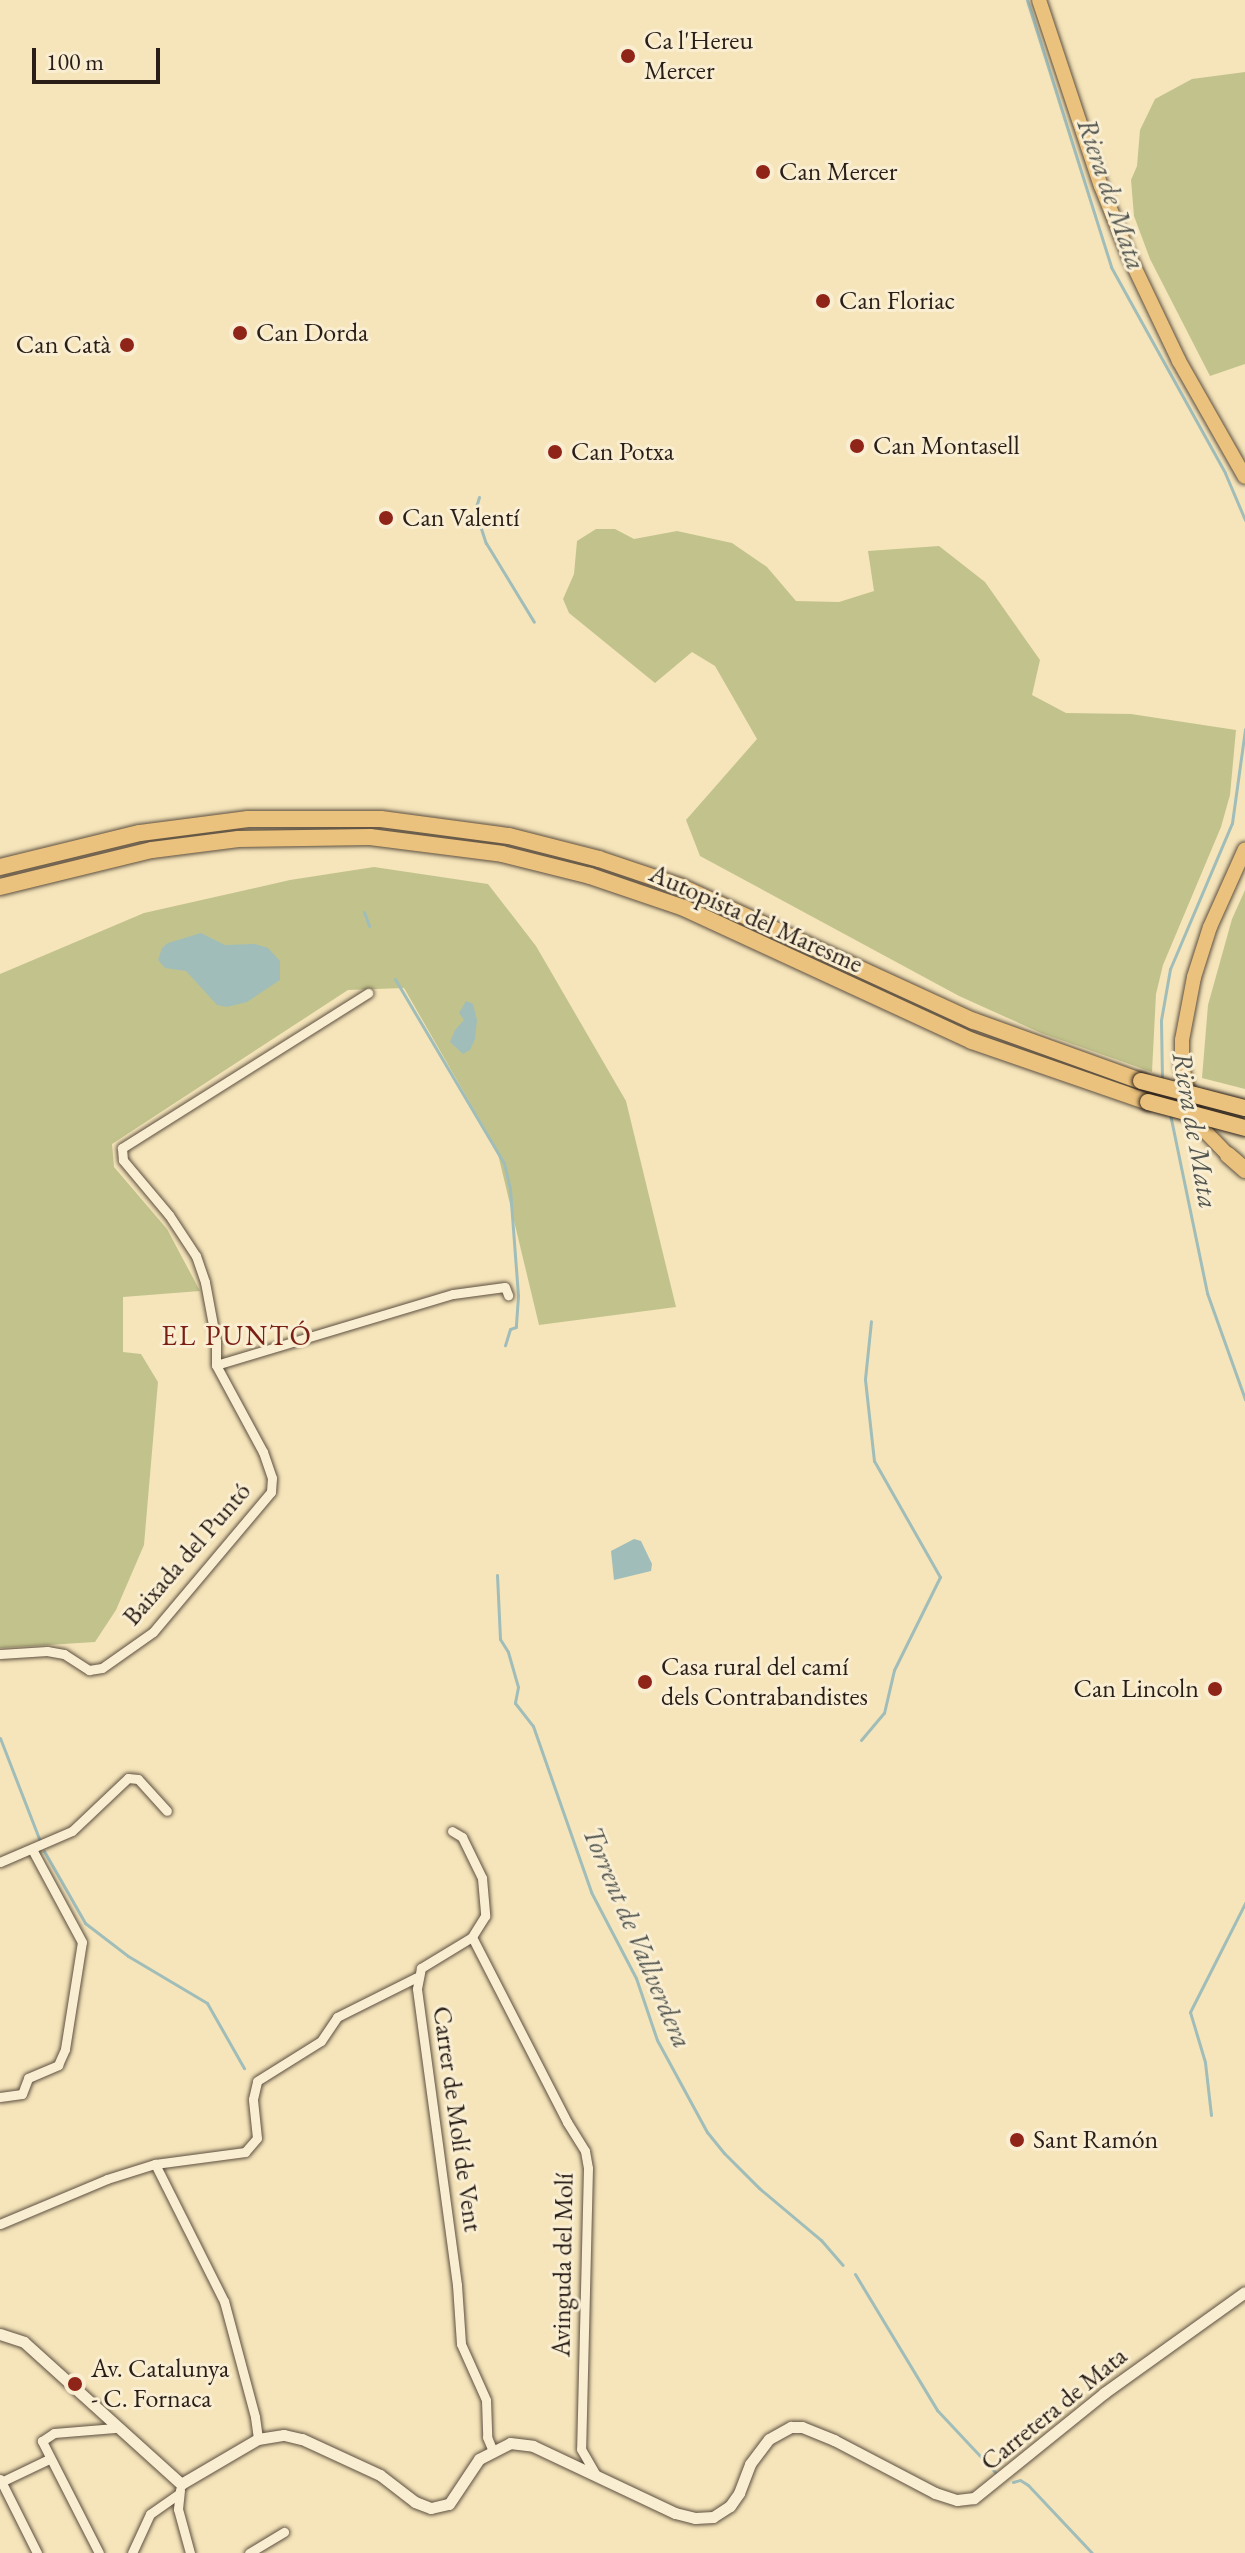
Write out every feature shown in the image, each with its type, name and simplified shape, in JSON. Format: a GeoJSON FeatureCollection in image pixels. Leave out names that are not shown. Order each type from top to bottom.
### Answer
{"type":"FeatureCollection","features":[{"type":"Feature","properties":{"kind":"highway","name":"Autopista del Maresme"},"geometry":{"type":"LineString","coordinates":[[0,867],[117,838],[248,819],[381,819],[481,831],[599,859],[682,887],[974,1021],[1141,1081],[1245,1108]]}},
{"type":"Feature","properties":{"kind":"highway","name":"Autopista del Maresme"},"geometry":{"type":"LineString","coordinates":[[0,887],[152,850],[238,839],[370,837],[502,854],[590,876],[684,908],[972,1041],[1148,1102],[1245,1128]]}},
{"type":"Feature","properties":{"kind":"highway"},"geometry":{"type":"LineString","coordinates":[[1228,1155],[1245,1167]]}},
{"type":"Feature","properties":{"kind":"main road"},"geometry":{"type":"LineString","coordinates":[[1039,0],[1104,192],[1179,361],[1244,470]]}},
{"type":"Feature","properties":{"kind":"main road"},"geometry":{"type":"LineString","coordinates":[[1228,1155],[1205,1131],[1191,1105],[1182,1067],[1182,1040],[1194,977],[1210,927],[1245,849]]}},
{"type":"Feature","properties":{"kind":"street","name":"Baixada del Puntó"},"geometry":{"type":"LineString","coordinates":[[0,1654],[56,1653],[89,1670],[102,1668],[153,1632],[271,1492],[272,1478],[263,1452],[216,1365],[216,1341],[205,1282],[196,1256],[169,1215],[123,1160],[122,1148],[368,993]]}},
{"type":"Feature","properties":{"kind":"street"},"geometry":{"type":"LineString","coordinates":[[216,1365],[453,1294],[505,1287],[508,1295]]}},
{"type":"Feature","properties":{"kind":"street"},"geometry":{"type":"LineString","coordinates":[[0,1862],[33,1851],[79,1826],[130,1777],[138,1779],[167,1811]]}},
{"type":"Feature","properties":{"kind":"street"},"geometry":{"type":"LineString","coordinates":[[452,1831],[462,1837],[485,1892],[485,1916],[472,1937]]}},
{"type":"Feature","properties":{"kind":"street"},"geometry":{"type":"LineString","coordinates":[[0,2097],[22,2094],[28,2078],[58,2065],[65,2049],[82,1942],[33,1851]]}},
{"type":"Feature","properties":{"kind":"street","name":"Carrer de Molí de Vent"},"geometry":{"type":"LineString","coordinates":[[472,1937],[421,1968],[417,1977],[457,2285],[461,2344],[486,2400],[487,2437],[492,2449]]}},
{"type":"Feature","properties":{"kind":"street","name":"Avinguda del Molí"},"geometry":{"type":"LineString","coordinates":[[472,1937],[585,2151],[588,2182],[581,2449],[595,2473]]}},
{"type":"Feature","properties":{"kind":"street"},"geometry":{"type":"LineString","coordinates":[[0,2224],[107,2179],[155,2164],[245,2152],[257,2138],[253,2099],[257,2081],[321,2041],[337,2017],[417,1977]]}},
{"type":"Feature","properties":{"kind":"street"},"geometry":{"type":"LineString","coordinates":[[155,2164],[224,2301],[258,2439]]}},
{"type":"Feature","properties":{"kind":"street","name":"Carretera de Mata"},"geometry":{"type":"LineString","coordinates":[[595,2473],[675,2513],[713,2517],[730,2506],[739,2493],[750,2464],[769,2439],[791,2427],[802,2427],[834,2440],[935,2493],[957,2500],[974,2498],[1104,2393],[1245,2292]]}},
{"type":"Feature","properties":{"kind":"street"},"geometry":{"type":"LineString","coordinates":[[0,2334],[24,2342],[180,2489]]}},
{"type":"Feature","properties":{"kind":"street"},"geometry":{"type":"LineString","coordinates":[[99,2553],[42,2441],[44,2436],[115,2428]]}},
{"type":"Feature","properties":{"kind":"street"},"geometry":{"type":"LineString","coordinates":[[132,2553],[150,2514],[180,2489],[258,2439],[284,2435],[302,2439],[380,2475],[415,2502],[431,2508],[449,2504],[479,2459],[492,2449],[510,2443],[533,2446],[595,2473]]}},
{"type":"Feature","properties":{"kind":"street"},"geometry":{"type":"LineString","coordinates":[[37,2553],[1,2480],[49,2459]]}},
{"type":"Feature","properties":{"kind":"street"},"geometry":{"type":"LineString","coordinates":[[180,2489],[178,2509],[190,2553]]}},
{"type":"Feature","properties":{"kind":"street"},"geometry":{"type":"LineString","coordinates":[[249,2553],[284,2532]]}},
{"type":"Feature","properties":{"kind":"green space"},"geometry":{"type":"Polygon","coordinates":[[[1245,72],[1245,364],[1210,376],[1150,259],[1134,216],[1131,180],[1137,166],[1140,130],[1155,99],[1192,79],[1245,72]]]}},
{"type":"Feature","properties":{"kind":"green space"},"geometry":{"type":"Polygon","coordinates":[[[596,529],[615,529],[634,539],[677,531],[732,543],[767,567],[796,601],[839,602],[874,591],[868,551],[939,546],[985,582],[1040,660],[1032,695],[1066,713],[1131,714],[1236,730],[1230,795],[1221,827],[1163,965],[1156,994],[1152,1072],[1041,1033],[959,996],[700,856],[686,820],[757,739],[715,666],[692,652],[655,683],[569,613],[563,599],[574,574],[577,541],[596,529]]]}},
{"type":"Feature","properties":{"kind":"green space"},"geometry":{"type":"Polygon","coordinates":[[[374,867],[488,884],[536,946],[626,1101],[676,1307],[539,1325],[497,1150],[404,988],[348,990],[112,1144],[114,1167],[167,1229],[200,1291],[123,1297],[123,1352],[141,1354],[158,1382],[144,1545],[116,1610],[95,1642],[0,1648],[0,974],[144,913],[290,880],[374,867]]]}},
{"type":"Feature","properties":{"kind":"green space"},"geometry":{"type":"Polygon","coordinates":[[[1245,890],[1245,1089],[1202,1078],[1208,1005],[1232,919],[1245,890]]]}},
{"type":"Feature","properties":{"kind":"water"},"geometry":{"type":"Polygon","coordinates":[[[201,933],[225,945],[255,944],[268,948],[280,961],[280,980],[247,1002],[227,1007],[217,1005],[186,971],[165,968],[158,960],[162,948],[168,943],[201,933]]]}},
{"type":"Feature","properties":{"kind":"water"},"geometry":{"type":"Polygon","coordinates":[[[466,1001],[473,1004],[477,1020],[475,1039],[470,1050],[463,1054],[450,1042],[464,1020],[459,1013],[466,1001]]]}},
{"type":"Feature","properties":{"kind":"water"},"geometry":{"type":"Polygon","coordinates":[[[634,1539],[641,1541],[652,1564],[651,1571],[614,1580],[611,1551],[634,1539]]]}},
{"type":"Feature","properties":{"kind":"waterway","name":"Riera de Mata"},"geometry":{"type":"LineString","coordinates":[[1027,0],[1111,267],[1225,473],[1245,520]]}},
{"type":"Feature","properties":{"kind":"waterway"},"geometry":{"type":"LineString","coordinates":[[479,497],[475,510],[486,543],[534,622]]}},
{"type":"Feature","properties":{"kind":"waterway","name":"Riera de Mata"},"geometry":{"type":"LineString","coordinates":[[1162,1079],[1161,1020],[1170,969],[1232,823],[1245,729]]}},
{"type":"Feature","properties":{"kind":"waterway","name":"Torrent de Vallverdera"},"geometry":{"type":"LineString","coordinates":[[364,912],[369,926]]}},
{"type":"Feature","properties":{"kind":"waterway","name":"Torrent de Vallverdera"},"geometry":{"type":"LineString","coordinates":[[395,979],[504,1163],[510,1189],[518,1296],[516,1327],[510,1329],[505,1345]]}},
{"type":"Feature","properties":{"kind":"waterway","name":"Riera de Mata"},"geometry":{"type":"LineString","coordinates":[[1170,1114],[1207,1293],[1245,1399]]}},
{"type":"Feature","properties":{"kind":"waterway"},"geometry":{"type":"LineString","coordinates":[[861,1740],[884,1713],[894,1670],[940,1577],[874,1461],[865,1379],[871,1321]]}},
{"type":"Feature","properties":{"kind":"waterway","name":"Torrent de Vallverdera"},"geometry":{"type":"LineString","coordinates":[[497,1575],[500,1639],[508,1652],[518,1687],[515,1703],[533,1726],[591,1892],[636,1978],[657,2040],[707,2132],[724,2153],[759,2188],[821,2240],[843,2265]]}},
{"type":"Feature","properties":{"kind":"waterway"},"geometry":{"type":"LineString","coordinates":[[0,1738],[40,1841]]}},
{"type":"Feature","properties":{"kind":"waterway"},"geometry":{"type":"LineString","coordinates":[[44,1851],[85,1923],[128,1956],[207,2003],[244,2068]]}},
{"type":"Feature","properties":{"kind":"waterway"},"geometry":{"type":"LineString","coordinates":[[1211,2115],[1205,2062],[1190,2012],[1245,1903]]}},
{"type":"Feature","properties":{"kind":"waterway","name":"Torrent de Vallverdera"},"geometry":{"type":"LineString","coordinates":[[855,2274],[937,2410],[996,2473]]}},
{"type":"Feature","properties":{"kind":"waterway","name":"Torrent de Vallverdera"},"geometry":{"type":"LineString","coordinates":[[1013,2482],[1020,2480],[1028,2485],[1092,2553]]}},
{"type":"Feature","properties":{"kind":"place","name":"Ca l'Hereu Mercer"},"geometry":{"type":"Point","coordinates":[628,56]}},
{"type":"Feature","properties":{"kind":"place","name":"Can Mercer"},"geometry":{"type":"Point","coordinates":[763,172]}},
{"type":"Feature","properties":{"kind":"place","name":"Can Floriac"},"geometry":{"type":"Point","coordinates":[823,301]}},
{"type":"Feature","properties":{"kind":"place","name":"Can Dorda"},"geometry":{"type":"Point","coordinates":[240,333]}},
{"type":"Feature","properties":{"kind":"place","name":"Can Catà"},"geometry":{"type":"Point","coordinates":[127,345]}},
{"type":"Feature","properties":{"kind":"place","name":"Can Montasell"},"geometry":{"type":"Point","coordinates":[857,446]}},
{"type":"Feature","properties":{"kind":"place","name":"Can Potxa"},"geometry":{"type":"Point","coordinates":[555,452]}},
{"type":"Feature","properties":{"kind":"place","name":"Can Valentí"},"geometry":{"type":"Point","coordinates":[386,518]}},
{"type":"Feature","properties":{"kind":"place","name":"Casa rural del camí dels Contrabandistes"},"geometry":{"type":"Point","coordinates":[645,1682]}},
{"type":"Feature","properties":{"kind":"place","name":"Can Lincoln"},"geometry":{"type":"Point","coordinates":[1215,1689]}},
{"type":"Feature","properties":{"kind":"place","name":"Sant Ramón"},"geometry":{"type":"Point","coordinates":[1017,2140]}},
{"type":"Feature","properties":{"kind":"place","name":"Av. Catalunya - C. Fornaca"},"geometry":{"type":"Point","coordinates":[75,2384]}},
{"type":"Feature","properties":{"kind":"district","name":"EL PUNTÓ"},"geometry":{"type":"Point","coordinates":[237,1335]}}]}
